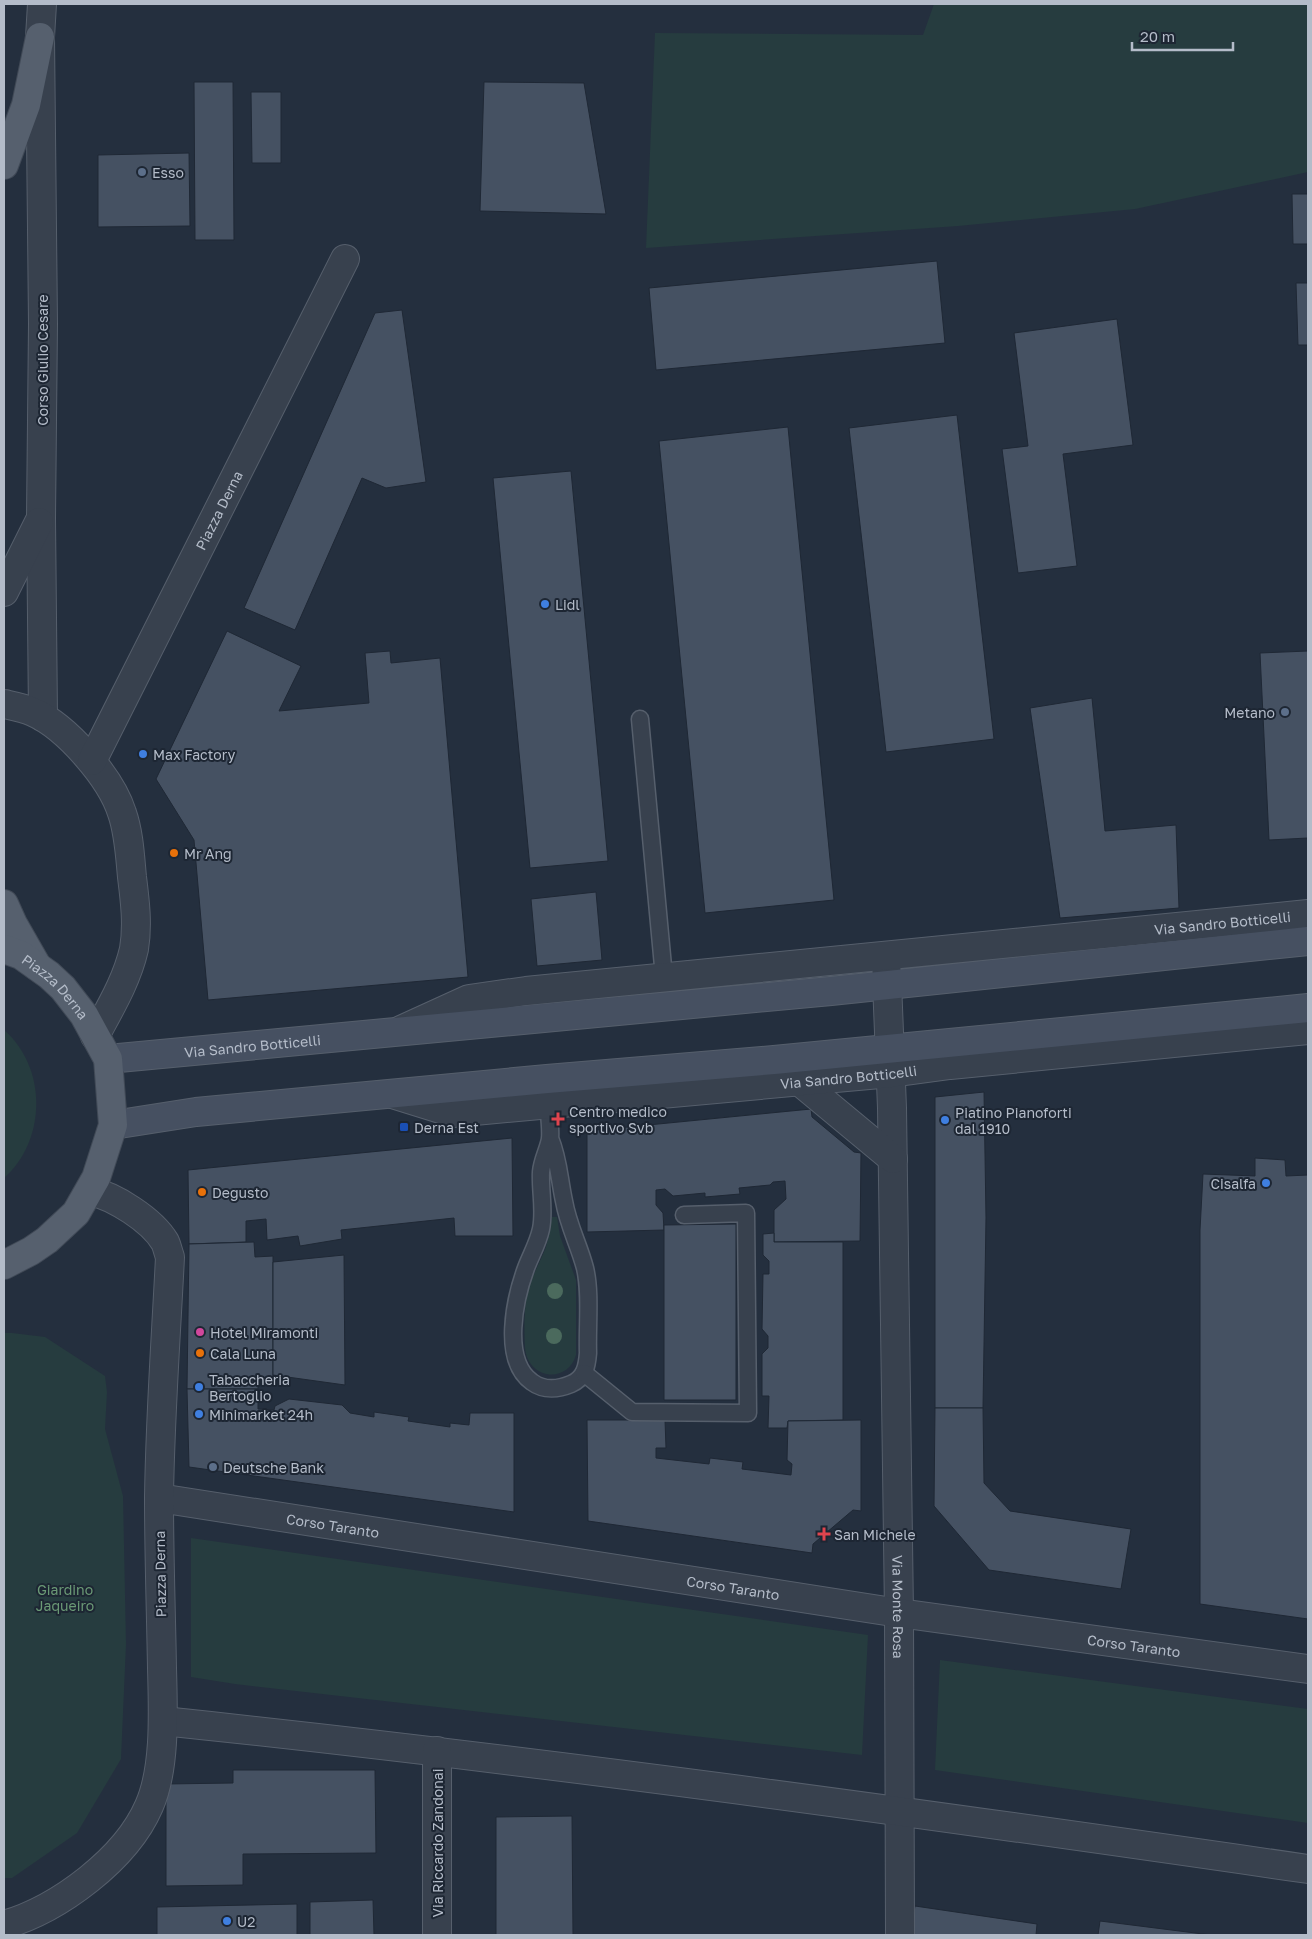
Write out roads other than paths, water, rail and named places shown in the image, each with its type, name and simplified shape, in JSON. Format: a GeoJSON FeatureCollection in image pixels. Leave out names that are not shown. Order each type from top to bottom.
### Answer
{"type":"FeatureCollection","features":[{"type":"Feature","properties":{"kind":"main road"},"geometry":{"type":"LineString","coordinates":[[4,166],[26,105],[40,37]]}},
{"type":"Feature","properties":{"kind":"main road"},"geometry":{"type":"LineString","coordinates":[[4,904],[37,966]]}},
{"type":"Feature","properties":{"kind":"main road","name":"Via Sandro Botticelli"},"geometry":{"type":"LineString","coordinates":[[101,1048],[397,1032],[887,985],[1308,941]]}},
{"type":"Feature","properties":{"kind":"main road","name":"Piazza Derna"},"geometry":{"type":"LineString","coordinates":[[4,949],[20,955],[37,966],[70,996],[101,1048],[113,1125],[101,1166],[90,1191],[76,1214],[58,1232],[31,1251],[4,1265]]}},
{"type":"Feature","properties":{"kind":"main road","name":"Via Sandro Botticelli"},"geometry":{"type":"LineString","coordinates":[[113,1125],[196,1112],[392,1094],[890,1061],[1308,1008]]}},
{"type":"Feature","properties":{"kind":"street","name":"Corso Giulio Cesare"},"geometry":{"type":"LineString","coordinates":[[42,4],[40,37],[43,324],[41,518],[42,717]]}},
{"type":"Feature","properties":{"kind":"street","name":"Piazza Derna"},"geometry":{"type":"LineString","coordinates":[[92,761],[345,259]]}},
{"type":"Feature","properties":{"kind":"street"},"geometry":{"type":"LineString","coordinates":[[4,592],[41,518]]}},
{"type":"Feature","properties":{"kind":"street","name":"Piazza Derna"},"geometry":{"type":"LineString","coordinates":[[4,704],[33,712],[63,733],[92,761],[110,788],[122,811],[128,840],[136,906],[134,948],[101,1048]]}},
{"type":"Feature","properties":{"kind":"street","name":"Via Sandro Botticelli"},"geometry":{"type":"LineString","coordinates":[[397,1032],[469,999],[664,977],[886,957],[1308,914]]}},
{"type":"Feature","properties":{"kind":"street","name":"Via Monte Rosa"},"geometry":{"type":"LineString","coordinates":[[886,957],[893,1160],[899,1613],[900,1935]]}},
{"type":"Feature","properties":{"kind":"street","name":"Via Sandro Botticelli"},"geometry":{"type":"LineString","coordinates":[[392,1094],[453,1113],[799,1081],[890,1061],[950,1065],[1308,1030]]}},
{"type":"Feature","properties":{"kind":"street"},"geometry":{"type":"LineString","coordinates":[[799,1081],[893,1160]]}},
{"type":"Feature","properties":{"kind":"street","name":"Piazza Derna"},"geometry":{"type":"LineString","coordinates":[[4,1925],[35,1913],[70,1893],[121,1850],[150,1805],[158,1768],[163,1721],[159,1498],[170,1257],[165,1242],[144,1220],[114,1199],[90,1191]]}},
{"type":"Feature","properties":{"kind":"street","name":"Corso Taranto"},"geometry":{"type":"LineString","coordinates":[[159,1498],[899,1613],[1308,1669]]}},
{"type":"Feature","properties":{"kind":"street"},"geometry":{"type":"LineString","coordinates":[[163,1721],[437,1751],[900,1810],[1308,1869]]}},
{"type":"Feature","properties":{"kind":"street","name":"Via Riccardo Zandonai"},"geometry":{"type":"LineString","coordinates":[[437,1751],[437,1935]]}},
{"type":"Feature","properties":{"kind":"lane"},"geometry":{"type":"LineString","coordinates":[[640,719],[664,977]]}},
{"type":"Feature","properties":{"kind":"lane"},"geometry":{"type":"LineString","coordinates":[[548,1104],[550,1138],[542,1170],[541,1228],[519,1290],[514,1316],[514,1345],[517,1365],[525,1378],[536,1386],[550,1389],[564,1387],[578,1381],[584,1373],[588,1352],[587,1280],[585,1267],[570,1229],[557,1155],[550,1138]]}},
{"type":"Feature","properties":{"kind":"lane"},"geometry":{"type":"LineString","coordinates":[[584,1373],[632,1412],[748,1413],[746,1213],[684,1215]]}},
{"type":"Feature","properties":{"kind":"place","name":"Esso"},"geometry":{"type":"Point","coordinates":[142,172]}},
{"type":"Feature","properties":{"kind":"place","name":"Lidl"},"geometry":{"type":"Point","coordinates":[545,604]}},
{"type":"Feature","properties":{"kind":"place","name":"Metano"},"geometry":{"type":"Point","coordinates":[1285,712]}},
{"type":"Feature","properties":{"kind":"place","name":"Max Factory"},"geometry":{"type":"Point","coordinates":[143,754]}},
{"type":"Feature","properties":{"kind":"place","name":"Mr Ang"},"geometry":{"type":"Point","coordinates":[174,853]}},
{"type":"Feature","properties":{"kind":"place","name":"Centro medico sportivo Svb"},"geometry":{"type":"Point","coordinates":[558,1119]}},
{"type":"Feature","properties":{"kind":"place","name":"Piatino Pianoforti dal 1910"},"geometry":{"type":"Point","coordinates":[945,1120]}},
{"type":"Feature","properties":{"kind":"place","name":"Derna Est"},"geometry":{"type":"Point","coordinates":[404,1127]}},
{"type":"Feature","properties":{"kind":"place","name":"Cisalfa"},"geometry":{"type":"Point","coordinates":[1266,1183]}},
{"type":"Feature","properties":{"kind":"place","name":"Degusto"},"geometry":{"type":"Point","coordinates":[202,1192]}},
{"type":"Feature","properties":{"kind":"place","name":"Hotel Miramonti"},"geometry":{"type":"Point","coordinates":[200,1332]}},
{"type":"Feature","properties":{"kind":"place","name":"Cala Luna"},"geometry":{"type":"Point","coordinates":[200,1353]}},
{"type":"Feature","properties":{"kind":"place","name":"Tabaccheria Bertoglio"},"geometry":{"type":"Point","coordinates":[199,1387]}},
{"type":"Feature","properties":{"kind":"place","name":"Minimarket 24h"},"geometry":{"type":"Point","coordinates":[199,1414]}},
{"type":"Feature","properties":{"kind":"place","name":"Deutsche Bank"},"geometry":{"type":"Point","coordinates":[213,1467]}},
{"type":"Feature","properties":{"kind":"place","name":"San Michele"},"geometry":{"type":"Point","coordinates":[824,1534]}},
{"type":"Feature","properties":{"kind":"place","name":"U2"},"geometry":{"type":"Point","coordinates":[227,1921]}},
{"type":"Feature","properties":{"kind":"park label","name":"Giardino Jaqueiro"},"geometry":{"type":"Point","coordinates":[65,1598]}}]}
